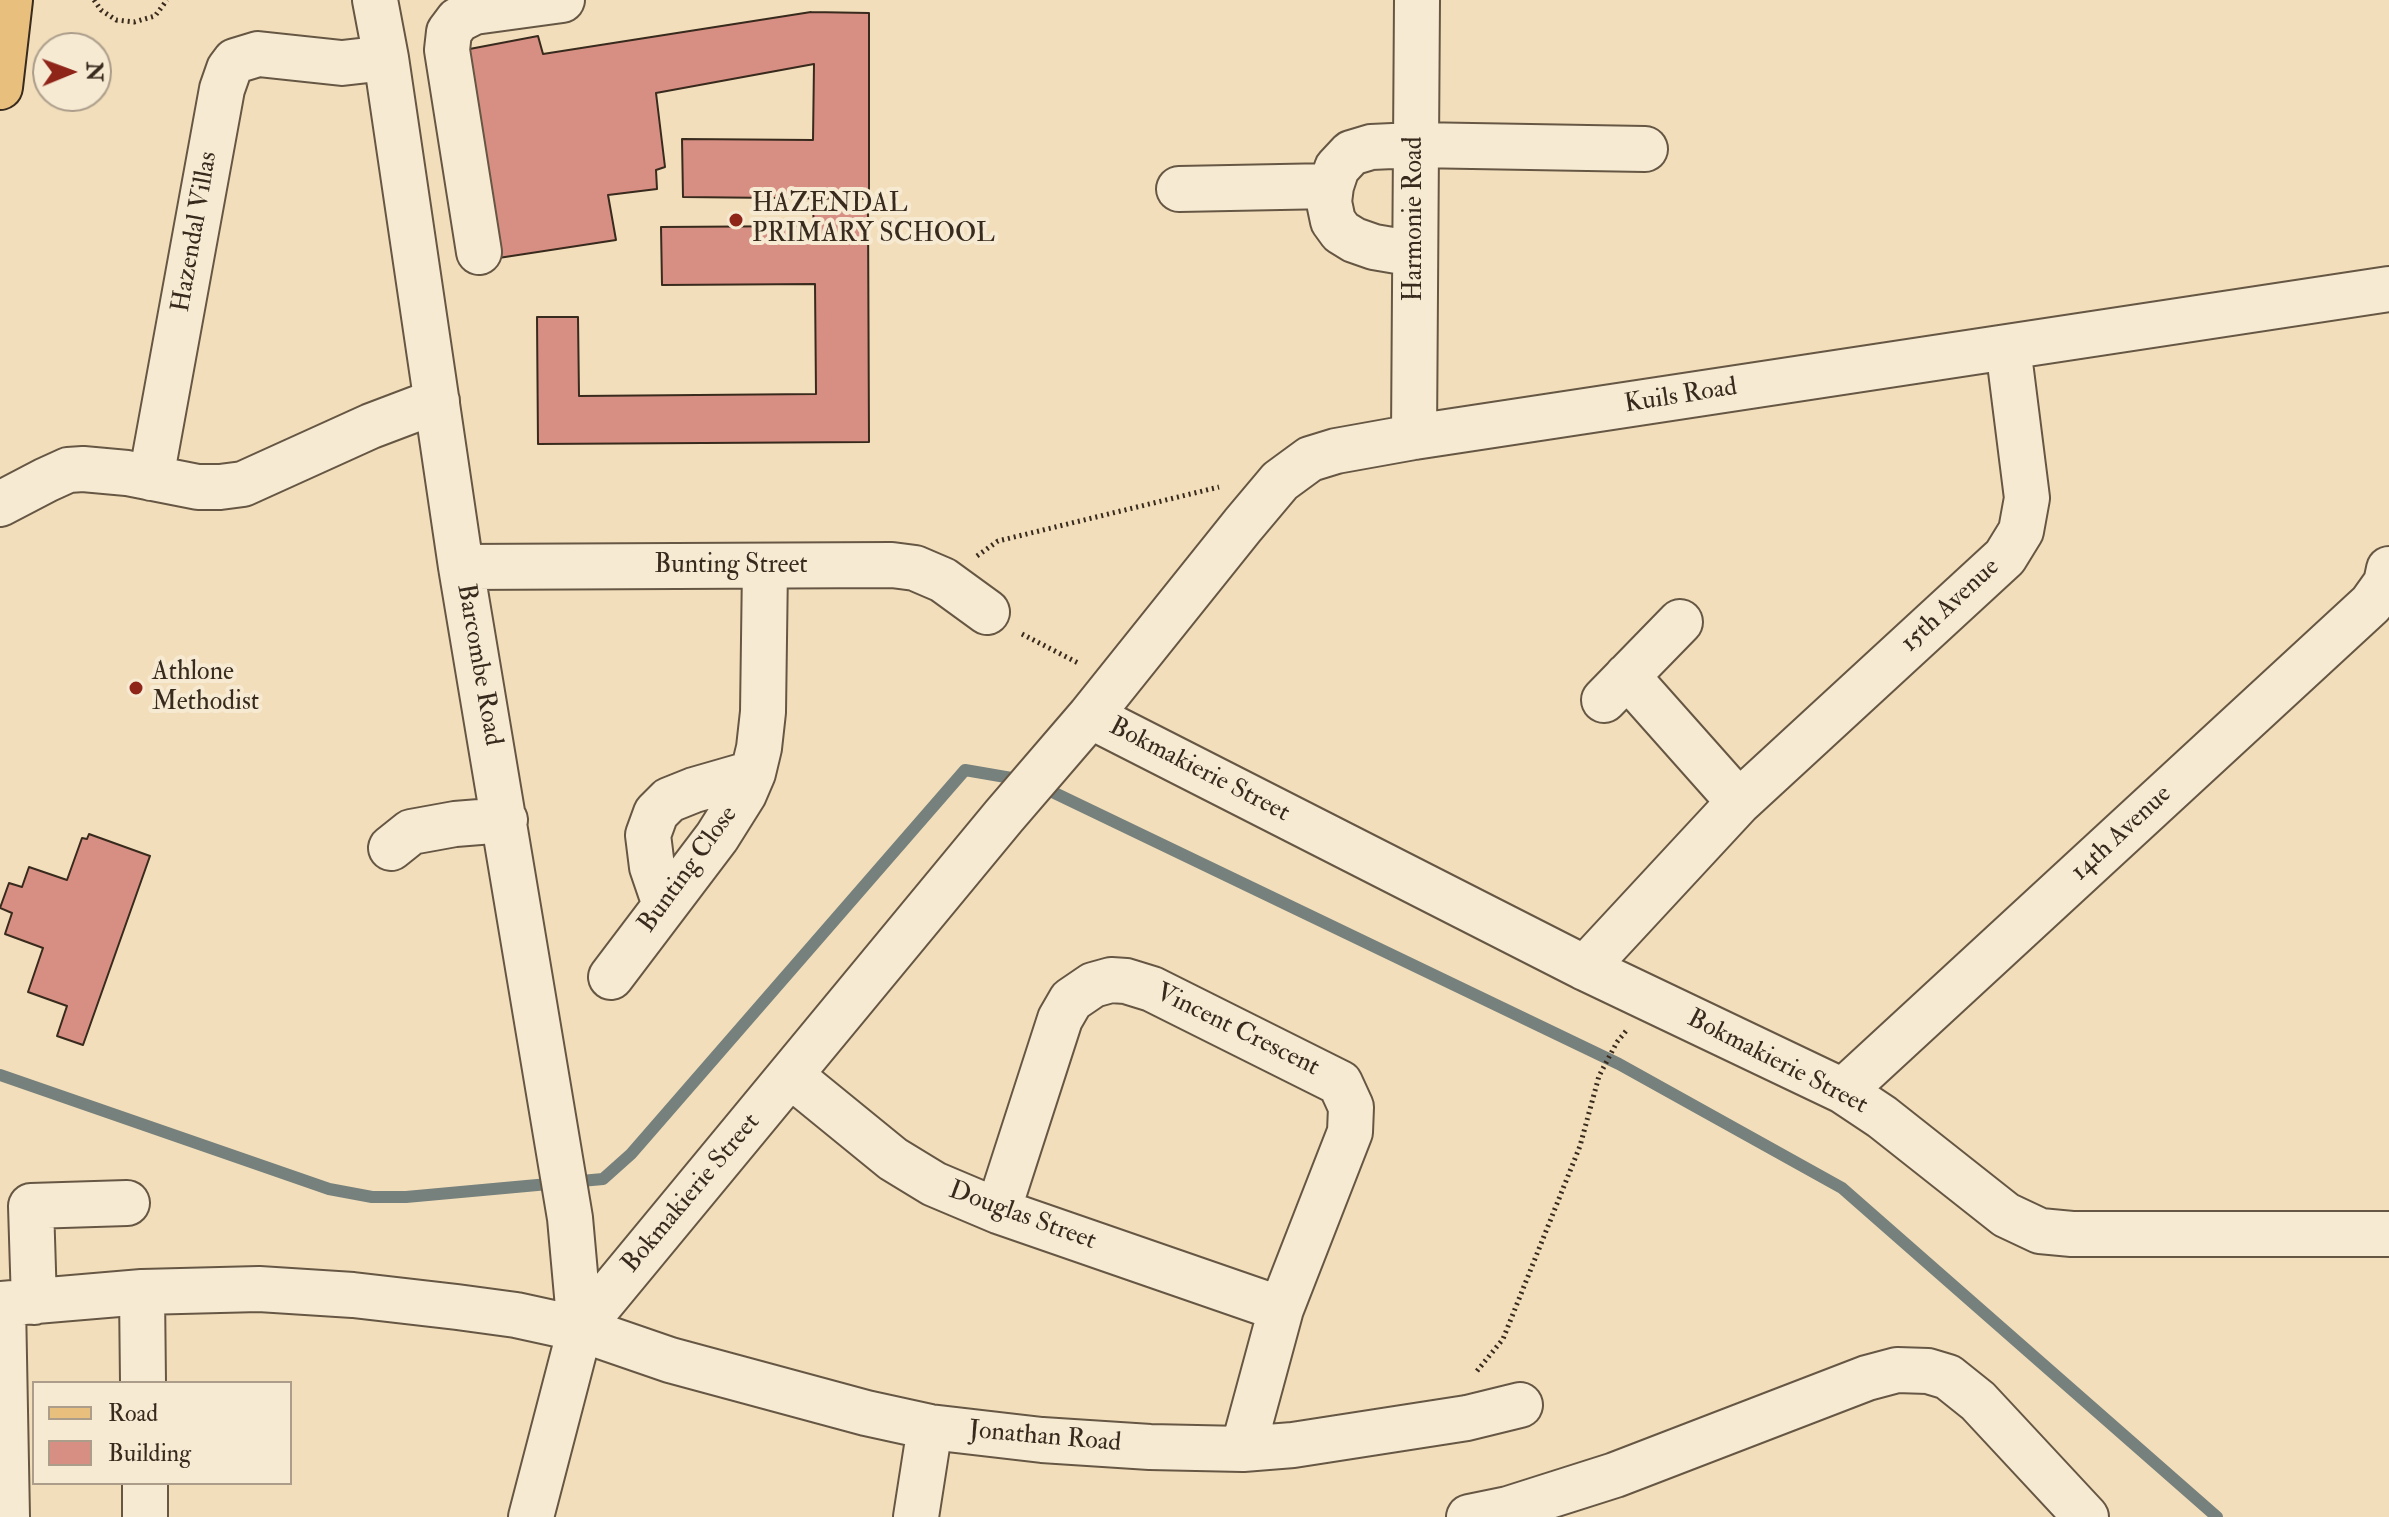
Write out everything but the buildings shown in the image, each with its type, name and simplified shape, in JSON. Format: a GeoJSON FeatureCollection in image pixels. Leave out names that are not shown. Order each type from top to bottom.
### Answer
{"type":"FeatureCollection","features":[{"type":"Feature","properties":{"kind":"main road"},"geometry":{"type":"LineString","coordinates":[[0,87],[10,0]]}},
{"type":"Feature","properties":{"kind":"street","name":"Barcombe Road"},"geometry":{"type":"LineString","coordinates":[[375,0],[461,567],[562,1160],[580,1329]]}},
{"type":"Feature","properties":{"kind":"street"},"geometry":{"type":"LineString","coordinates":[[479,252],[447,50],[449,32],[458,20],[474,12],[562,0]]}},
{"type":"Feature","properties":{"kind":"street","name":"Harmonie Road"},"geometry":{"type":"LineString","coordinates":[[1414,437],[1417,0]]}},
{"type":"Feature","properties":{"kind":"street","name":"Hazendal Villas"},"geometry":{"type":"LineString","coordinates":[[151,478],[222,89],[229,69],[235,61],[250,55],[307,61],[361,62],[386,58]]}},
{"type":"Feature","properties":{"kind":"street"},"geometry":{"type":"LineString","coordinates":[[1415,254],[1374,247],[1341,232],[1333,221],[1329,202],[1331,186],[1337,168],[1351,153],[1371,147],[1415,145],[1645,149]]}},
{"type":"Feature","properties":{"kind":"street"},"geometry":{"type":"LineString","coordinates":[[1179,189],[1331,186]]}},
{"type":"Feature","properties":{"kind":"street","name":"Kuils Road"},"geometry":{"type":"LineString","coordinates":[[1090,716],[1280,481],[1310,459],[1336,451],[1414,437],[2389,289]]}},
{"type":"Feature","properties":{"kind":"street","name":"15th Avenue"},"geometry":{"type":"LineString","coordinates":[[1585,968],[1739,802],[2005,557],[2021,531],[2027,498],[2008,347]]}},
{"type":"Feature","properties":{"kind":"street"},"geometry":{"type":"LineString","coordinates":[[0,504],[68,470],[83,469],[198,487],[243,484],[371,426],[437,401]]}},
{"type":"Feature","properties":{"kind":"street","name":"Bunting Street"},"geometry":{"type":"LineString","coordinates":[[461,567],[892,565],[915,568],[943,580],[987,612]]}},
{"type":"Feature","properties":{"kind":"street","name":"Bunting Close"},"geometry":{"type":"LineString","coordinates":[[611,977],[717,837],[744,794],[753,773],[763,712],[765,567]]}},
{"type":"Feature","properties":{"kind":"street","name":"14th Avenue"},"geometry":{"type":"LineString","coordinates":[[1843,1091],[2371,604],[2386,583],[2389,569]]}},
{"type":"Feature","properties":{"kind":"street"},"geometry":{"type":"LineString","coordinates":[[1680,622],[1616,688],[1739,802]]}},
{"type":"Feature","properties":{"kind":"street","name":"Bokmakierie Street"},"geometry":{"type":"LineString","coordinates":[[580,1329],[1090,716],[1585,968],[1843,1091],[1882,1117],[2006,1215],[2040,1231],[2072,1234],[2389,1234]]}},
{"type":"Feature","properties":{"kind":"street"},"geometry":{"type":"LineString","coordinates":[[665,905],[652,867],[648,835],[656,813],[669,800],[753,773]]}},
{"type":"Feature","properties":{"kind":"street"},"geometry":{"type":"LineString","coordinates":[[391,848],[411,832],[505,820]]}},
{"type":"Feature","properties":{"kind":"street","name":"Vincent Crescent"},"geometry":{"type":"LineString","coordinates":[[998,1211],[1060,1019],[1071,1000],[1093,985],[1111,980],[1126,981],[1152,989],[1340,1083],[1351,1107],[1350,1132],[1281,1309],[1243,1449]]}},
{"type":"Feature","properties":{"kind":"street","name":"Douglas Street"},"geometry":{"type":"LineString","coordinates":[[790,1075],[893,1159],[934,1184],[998,1211],[1281,1309]]}},
{"type":"Feature","properties":{"kind":"street"},"geometry":{"type":"LineString","coordinates":[[7,1517],[12,1303],[31,1206],[127,1203]]}},
{"type":"Feature","properties":{"kind":"street"},"geometry":{"type":"LineString","coordinates":[[12,1303],[142,1292],[259,1289],[353,1295],[516,1315],[580,1329],[531,1517]]}},
{"type":"Feature","properties":{"kind":"street"},"geometry":{"type":"LineString","coordinates":[[142,1292],[143,1381]]}},
{"type":"Feature","properties":{"kind":"street","name":"Jonathan Road"},"geometry":{"type":"LineString","coordinates":[[580,1329],[670,1360],[866,1413],[930,1427],[1042,1440],[1243,1449],[1293,1445],[1467,1418],[1520,1405]]}},
{"type":"Feature","properties":{"kind":"street"},"geometry":{"type":"LineString","coordinates":[[1469,1517],[1508,1509],[1615,1475],[1867,1378],[1897,1370],[1928,1371],[1948,1377],[1978,1401],[2086,1517]]}},
{"type":"Feature","properties":{"kind":"street"},"geometry":{"type":"LineString","coordinates":[[916,1517],[930,1427]]}},
{"type":"Feature","properties":{"kind":"street"},"geometry":{"type":"LineString","coordinates":[[145,1485],[145,1517]]}},
{"type":"Feature","properties":{"kind":"path"},"geometry":{"type":"LineString","coordinates":[[94,0],[101,10],[116,20],[134,22],[155,16],[167,0]]}},
{"type":"Feature","properties":{"kind":"path"},"geometry":{"type":"LineString","coordinates":[[943,580],[998,541],[1220,487]]}},
{"type":"Feature","properties":{"kind":"path"},"geometry":{"type":"LineString","coordinates":[[987,612],[1050,650],[1116,682]]}},
{"type":"Feature","properties":{"kind":"path"},"geometry":{"type":"LineString","coordinates":[[1467,1418],[1467,1384],[1503,1339],[1580,1146],[1599,1076],[1617,1042]]}},
{"type":"Feature","properties":{"kind":"waterway"},"geometry":{"type":"LineString","coordinates":[[0,1075],[329,1189],[372,1197],[406,1197],[603,1179],[631,1154],[965,770],[1023,780]]}},
{"type":"Feature","properties":{"kind":"waterway"},"geometry":{"type":"LineString","coordinates":[[1040,786],[1619,1064],[1842,1188],[2217,1517]]}},
{"type":"Feature","properties":{"kind":"place","name":"HAZENDAL PRIMARY SCHOOL"},"geometry":{"type":"Point","coordinates":[736,220]}},
{"type":"Feature","properties":{"kind":"place","name":"Athlone Methodist"},"geometry":{"type":"Point","coordinates":[136,688]}}]}
